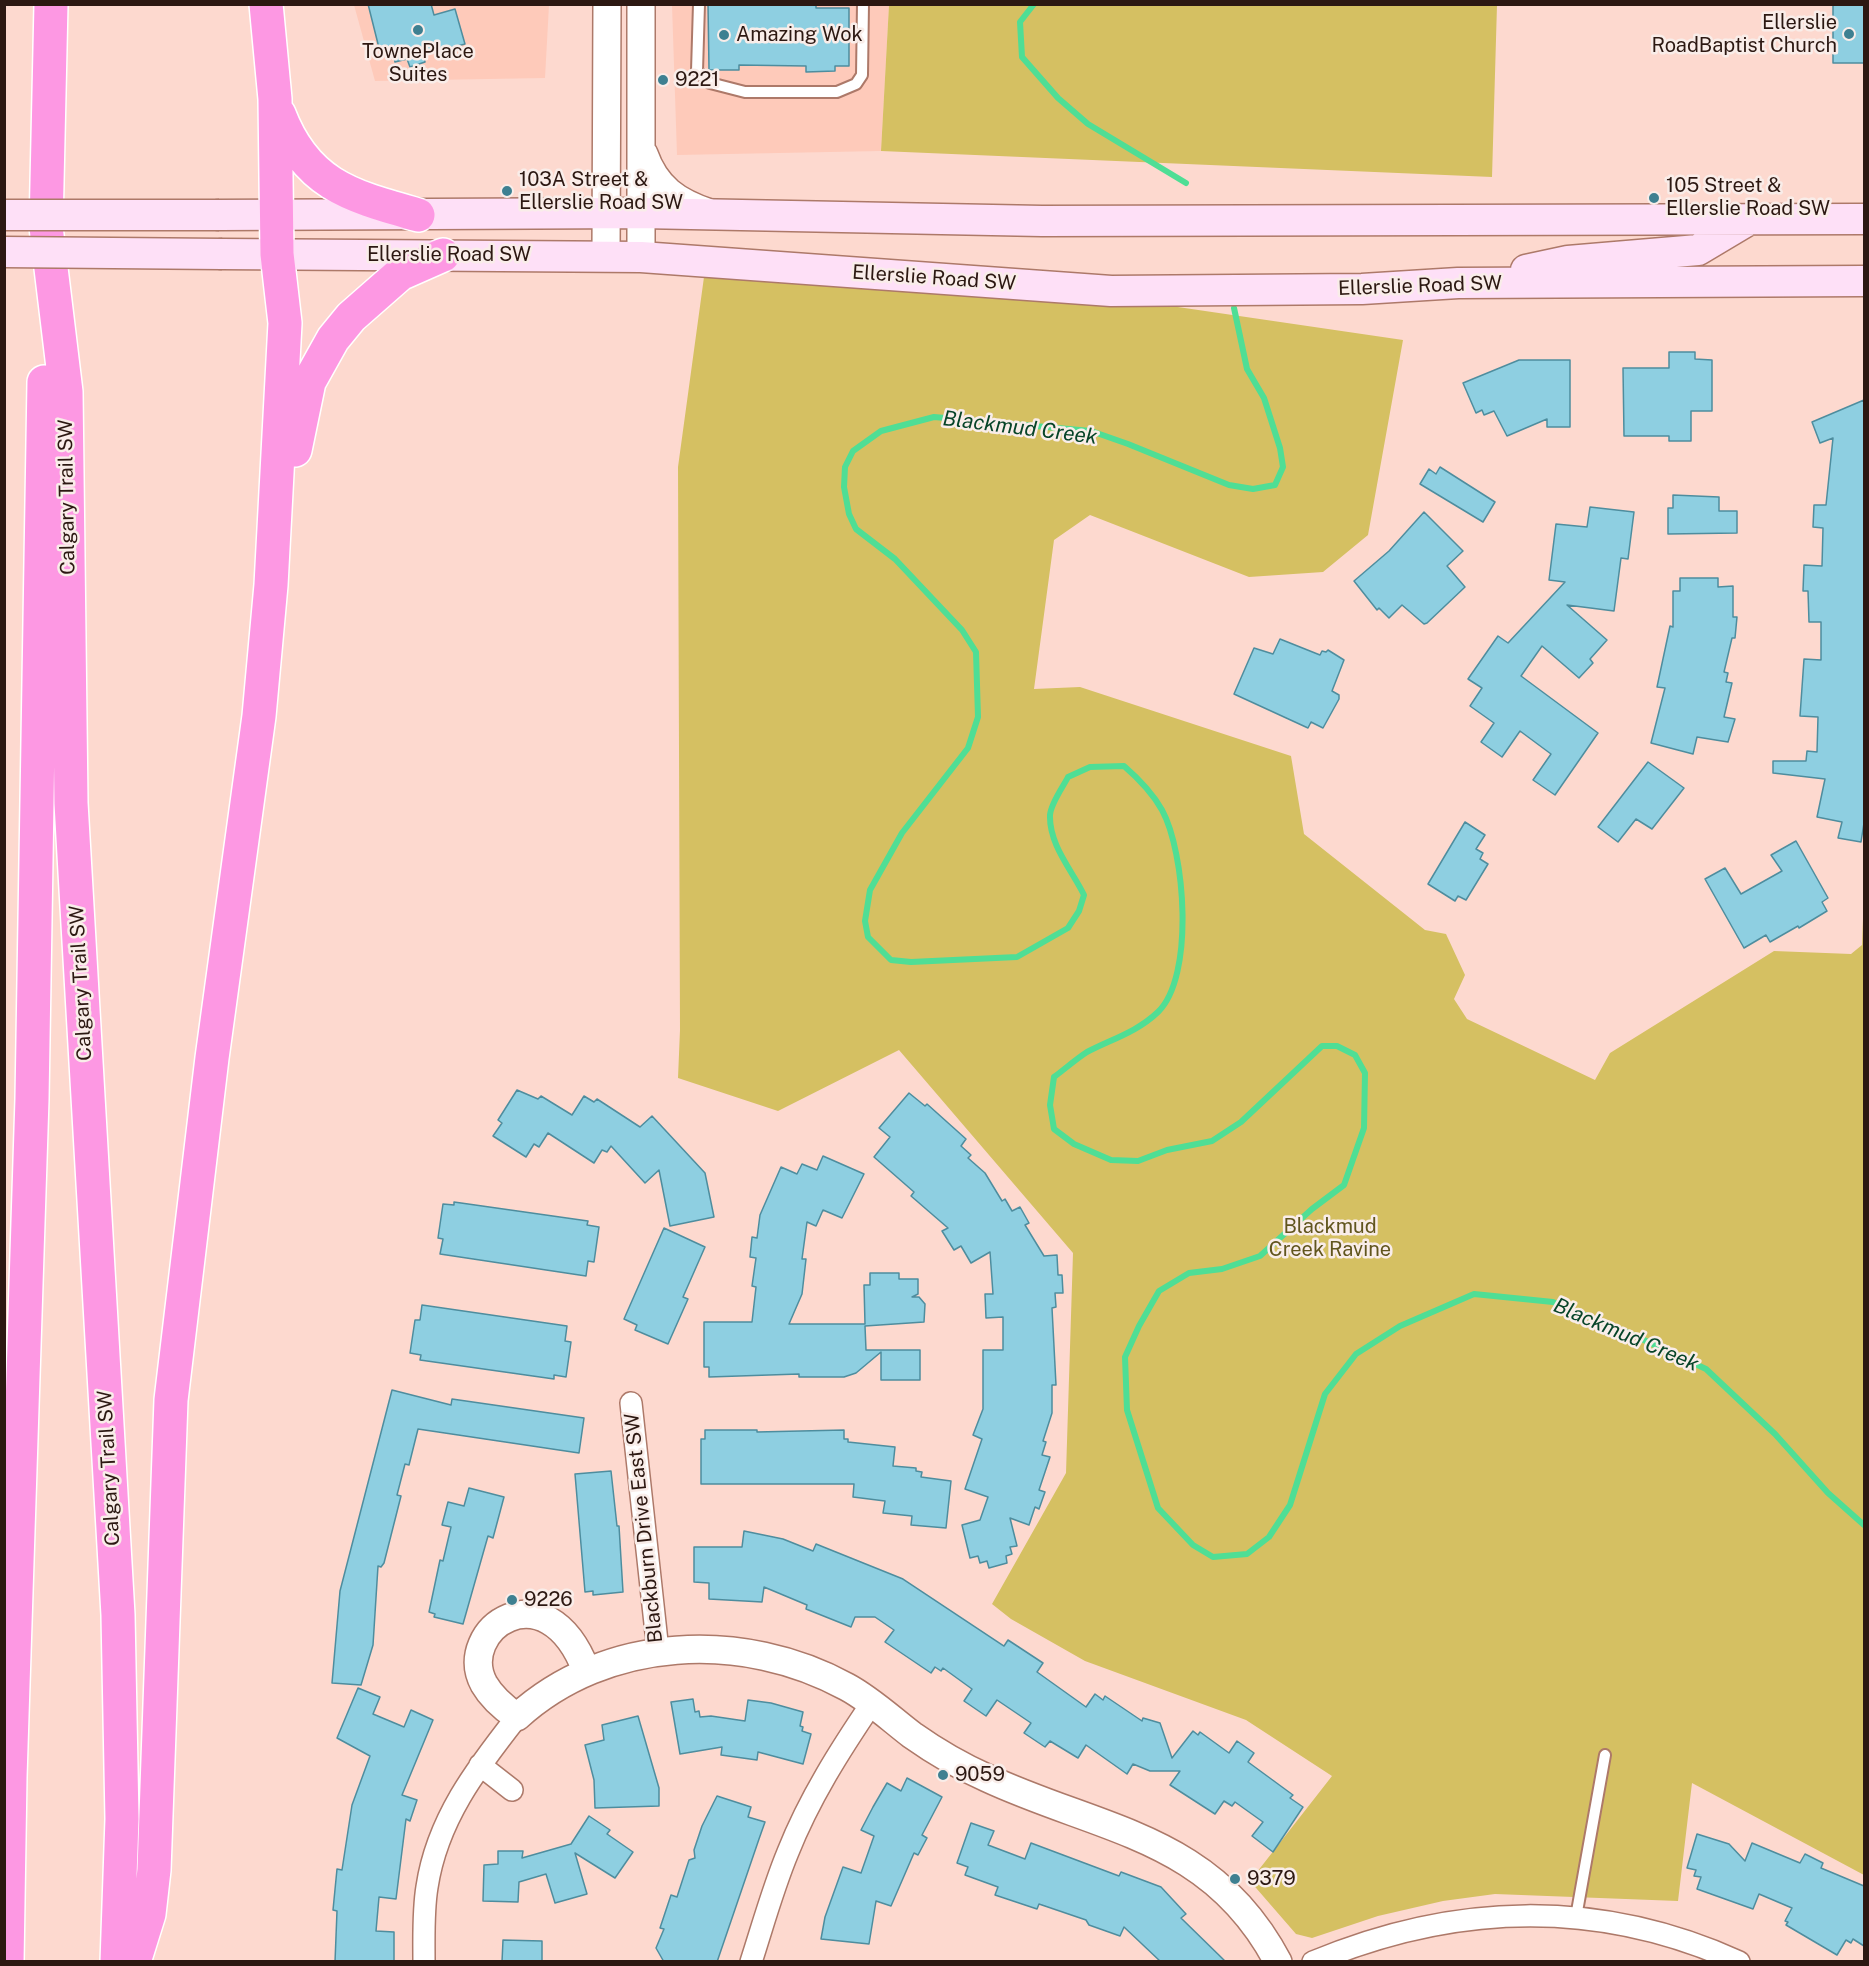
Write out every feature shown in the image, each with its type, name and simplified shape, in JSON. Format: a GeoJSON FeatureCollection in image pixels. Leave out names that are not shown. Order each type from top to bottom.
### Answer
{"type":"FeatureCollection","features":[{"type":"Feature","properties":{"kind":"highway","name":"Calgary Trail SW"},"geometry":{"type":"LineString","coordinates":[[51,4],[46,227],[66,392],[71,803],[118,1615],[122,1820],[117,1962]]}},
{"type":"Feature","properties":{"kind":"highway"},"geometry":{"type":"LineString","coordinates":[[134,1962],[149,1914],[154,1870],[171,1400],[210,1069],[259,716],[272,585],[285,323],[278,254],[275,99],[266,4]]}},
{"type":"Feature","properties":{"kind":"highway"},"geometry":{"type":"LineString","coordinates":[[275,99],[279,116],[299,154],[318,175],[357,198],[418,215]]}},
{"type":"Feature","properties":{"kind":"highway"},"geometry":{"type":"LineString","coordinates":[[7,1962],[10,1777],[32,1099],[46,227]]}},
{"type":"Feature","properties":{"kind":"highway"},"geometry":{"type":"LineString","coordinates":[[272,585],[309,382],[320,360],[351,317],[400,274],[443,255]]}},
{"type":"Feature","properties":{"kind":"main road","name":"Ellerslie Road SW"},"geometry":{"type":"LineString","coordinates":[[4,214],[641,213],[1042,221],[1864,219]]}},
{"type":"Feature","properties":{"kind":"main road"},"geometry":{"type":"LineString","coordinates":[[1458,283],[1568,261],[1698,250],[1750,219]]}},
{"type":"Feature","properties":{"kind":"main road","name":"Ellerslie Road SW"},"geometry":{"type":"LineString","coordinates":[[4,252],[641,256],[1111,291],[1362,289],[1458,283],[1864,281]]}},
{"type":"Feature","properties":{"kind":"street"},"geometry":{"type":"LineString","coordinates":[[606,256],[608,213],[607,4]]}},
{"type":"Feature","properties":{"kind":"street"},"geometry":{"type":"LineString","coordinates":[[641,4],[641,256]]}},
{"type":"Feature","properties":{"kind":"street"},"geometry":{"type":"LineString","coordinates":[[642,147],[655,179],[670,195],[711,214]]}},
{"type":"Feature","properties":{"kind":"street","name":"Blackburn Drive East SW"},"geometry":{"type":"LineString","coordinates":[[424,1962],[426,1890],[430,1869],[458,1797],[480,1766],[517,1717],[533,1702],[586,1670],[658,1652],[631,1403]]}},
{"type":"Feature","properties":{"kind":"street"},"geometry":{"type":"LineString","coordinates":[[517,1717],[498,1703],[483,1683],[480,1664],[488,1635],[499,1623],[517,1615],[526,1614],[535,1614],[552,1620],[568,1634],[586,1670]]}},
{"type":"Feature","properties":{"kind":"street"},"geometry":{"type":"LineString","coordinates":[[658,1652],[723,1650],[778,1658],[821,1674],[872,1703],[911,1734],[960,1766],[1018,1792],[1131,1832],[1182,1859],[1241,1908],[1260,1932],[1278,1962]]}},
{"type":"Feature","properties":{"kind":"street"},"geometry":{"type":"LineString","coordinates":[[751,1962],[776,1882],[802,1821],[838,1754],[872,1703]]}},
{"type":"Feature","properties":{"kind":"street"},"geometry":{"type":"LineString","coordinates":[[480,1766],[512,1790]]}},
{"type":"Feature","properties":{"kind":"street"},"geometry":{"type":"LineString","coordinates":[[1313,1962],[1369,1941],[1434,1923],[1505,1915],[1576,1917],[1676,1937],[1739,1962]]}},
{"type":"Feature","properties":{"kind":"lane"},"geometry":{"type":"LineString","coordinates":[[699,4],[698,71],[710,83],[745,92],[837,92],[856,84],[862,75],[862,4]]}},
{"type":"Feature","properties":{"kind":"lane"},"geometry":{"type":"LineString","coordinates":[[1576,1917],[1605,1755]]}},
{"type":"Feature","properties":{"kind":"shaded area"},"geometry":{"type":"Polygon","coordinates":[[[354,5],[549,5],[545,78],[375,81],[354,5]]]}},
{"type":"Feature","properties":{"kind":"shaded area"},"geometry":{"type":"Polygon","coordinates":[[[672,5],[889,5],[881,151],[677,155],[672,5]]]}},
{"type":"Feature","properties":{"kind":"green space"},"geometry":{"type":"Polygon","coordinates":[[[889,5],[1497,5],[1492,177],[881,151],[889,5]]]}},
{"type":"Feature","properties":{"kind":"green space","name":"Blackmud Creek Ravine"},"geometry":{"type":"Polygon","coordinates":[[[704,277],[1130,300],[1403,340],[1368,535],[1323,572],[1249,577],[1090,515],[1054,540],[1034,689],[1080,687],[1291,756],[1304,834],[1425,930],[1446,934],[1465,975],[1454,999],[1467,1019],[1595,1080],[1610,1053],[1774,951],[1851,954],[1862,945],[1864,892],[1864,1875],[1692,1783],[1678,1901],[1495,1894],[1443,1901],[1378,1916],[1312,1938],[1296,1934],[1250,1881],[1332,1776],[1246,1720],[1085,1661],[1011,1619],[992,1604],[1066,1473],[1073,1253],[899,1050],[778,1111],[678,1078],[680,1030],[678,467],[704,277]]]}},
{"type":"Feature","properties":{"kind":"building","name":"TownePlace Suites"},"geometry":{"type":"Polygon","coordinates":[[[368,4],[431,4],[434,15],[455,9],[465,44],[424,55],[425,62],[410,67],[407,59],[395,62],[392,49],[380,52],[368,4]]]}},
{"type":"Feature","properties":{"kind":"building"},"geometry":{"type":"Polygon","coordinates":[[[708,4],[816,4],[816,8],[849,8],[849,66],[835,66],[835,71],[806,72],[806,66],[739,65],[739,70],[709,70],[708,4]]]}},
{"type":"Feature","properties":{"kind":"building","name":"Ellerslie RoadBaptist Church"},"geometry":{"type":"Polygon","coordinates":[[[1833,4],[1864,4],[1864,63],[1833,63],[1833,4]]]}},
{"type":"Feature","properties":{"kind":"building"},"geometry":{"type":"Polygon","coordinates":[[[1669,352],[1695,352],[1695,359],[1712,360],[1712,411],[1691,411],[1691,441],[1669,441],[1669,436],[1624,436],[1623,368],[1669,368],[1669,352]]]}},
{"type":"Feature","properties":{"kind":"building"},"geometry":{"type":"Polygon","coordinates":[[[1519,360],[1570,360],[1570,427],[1547,427],[1547,419],[1507,436],[1494,411],[1484,415],[1482,410],[1476,413],[1463,383],[1519,360]]]}},
{"type":"Feature","properties":{"kind":"building"},"geometry":{"type":"Polygon","coordinates":[[[1864,400],[1864,823],[1861,842],[1838,838],[1842,822],[1817,817],[1825,779],[1773,773],[1773,761],[1806,761],[1807,751],[1817,752],[1818,717],[1800,716],[1804,659],[1821,660],[1821,622],[1809,622],[1808,591],[1803,591],[1804,565],[1822,566],[1823,528],[1813,527],[1814,505],[1826,505],[1833,438],[1820,443],[1812,422],[1864,400]]]}},
{"type":"Feature","properties":{"kind":"building"},"geometry":{"type":"Polygon","coordinates":[[[1440,467],[1495,502],[1483,522],[1420,484],[1429,469],[1436,474],[1440,467]]]}},
{"type":"Feature","properties":{"kind":"building"},"geometry":{"type":"Polygon","coordinates":[[[1673,495],[1719,497],[1719,511],[1737,511],[1737,533],[1668,534],[1668,508],[1673,508],[1673,495]]]}},
{"type":"Feature","properties":{"kind":"building"},"geometry":{"type":"Polygon","coordinates":[[[1590,507],[1634,512],[1628,559],[1621,558],[1614,611],[1567,605],[1607,640],[1590,659],[1593,663],[1579,678],[1542,646],[1521,676],[1598,733],[1555,795],[1533,780],[1551,754],[1520,731],[1502,757],[1481,742],[1494,723],[1470,706],[1482,688],[1468,679],[1498,636],[1508,643],[1565,582],[1549,580],[1556,524],[1587,527],[1590,507]]]}},
{"type":"Feature","properties":{"kind":"building"},"geometry":{"type":"Polygon","coordinates":[[[1424,512],[1463,551],[1447,566],[1465,587],[1424,624],[1402,605],[1389,618],[1379,608],[1377,610],[1354,581],[1389,551],[1424,512]]]}},
{"type":"Feature","properties":{"kind":"building"},"geometry":{"type":"Polygon","coordinates":[[[1680,578],[1718,578],[1718,587],[1733,586],[1733,617],[1737,617],[1735,638],[1732,638],[1724,672],[1728,673],[1726,682],[1732,683],[1724,717],[1735,719],[1728,742],[1697,737],[1693,754],[1651,743],[1665,688],[1657,687],[1670,626],[1673,627],[1673,591],[1680,591],[1680,578]]]}},
{"type":"Feature","properties":{"kind":"building"},"geometry":{"type":"Polygon","coordinates":[[[1280,639],[1320,655],[1322,651],[1328,650],[1344,660],[1332,691],[1339,695],[1339,699],[1323,728],[1311,722],[1308,728],[1234,694],[1254,648],[1273,654],[1280,639]]]}},
{"type":"Feature","properties":{"kind":"building"},"geometry":{"type":"Polygon","coordinates":[[[1648,762],[1684,788],[1652,829],[1636,819],[1618,842],[1598,827],[1648,762]]]}},
{"type":"Feature","properties":{"kind":"building"},"geometry":{"type":"Polygon","coordinates":[[[1465,822],[1485,835],[1476,849],[1483,853],[1480,859],[1488,864],[1466,900],[1458,896],[1455,901],[1428,884],[1465,822]]]}},
{"type":"Feature","properties":{"kind":"building"},"geometry":{"type":"Polygon","coordinates":[[[1796,841],[1828,898],[1822,902],[1827,911],[1770,942],[1766,935],[1744,948],[1705,879],[1725,868],[1741,894],[1782,871],[1771,855],[1796,841]]]}},
{"type":"Feature","properties":{"kind":"building"},"geometry":{"type":"Polygon","coordinates":[[[517,1090],[538,1099],[541,1096],[572,1115],[584,1096],[594,1102],[597,1099],[640,1127],[652,1116],[705,1173],[714,1217],[670,1226],[659,1170],[645,1183],[611,1146],[607,1152],[602,1150],[594,1163],[548,1133],[539,1147],[534,1144],[526,1157],[493,1136],[502,1123],[498,1120],[517,1090]]]}},
{"type":"Feature","properties":{"kind":"building"},"geometry":{"type":"Polygon","coordinates":[[[909,1093],[925,1106],[927,1104],[966,1139],[961,1146],[971,1155],[968,1158],[985,1173],[1002,1201],[1005,1199],[1012,1211],[1020,1207],[1029,1223],[1025,1225],[1044,1256],[1057,1255],[1058,1275],[1062,1275],[1063,1293],[1055,1293],[1056,1307],[1052,1308],[1056,1385],[1052,1385],[1052,1413],[1043,1441],[1046,1442],[1042,1455],[1050,1457],[1039,1490],[1045,1492],[1039,1509],[1035,1507],[1029,1525],[1010,1518],[1017,1546],[1010,1547],[1012,1554],[1006,1556],[1007,1563],[989,1568],[987,1561],[980,1563],[978,1556],[970,1558],[962,1525],[980,1520],[988,1497],[965,1489],[982,1439],[973,1435],[983,1409],[983,1350],[1003,1350],[1003,1317],[986,1318],[985,1294],[993,1294],[990,1252],[971,1263],[961,1246],[954,1250],[942,1231],[948,1228],[911,1196],[914,1192],[874,1157],[890,1137],[879,1128],[909,1093]]]}},
{"type":"Feature","properties":{"kind":"building"},"geometry":{"type":"Polygon","coordinates":[[[823,1156],[864,1174],[842,1218],[823,1210],[816,1226],[807,1222],[802,1259],[806,1259],[802,1294],[789,1324],[865,1324],[864,1285],[870,1285],[870,1273],[899,1273],[899,1279],[918,1279],[918,1294],[912,1297],[919,1297],[925,1304],[924,1322],[865,1326],[866,1350],[920,1350],[920,1380],[881,1380],[881,1352],[856,1373],[844,1377],[799,1377],[799,1374],[709,1377],[709,1367],[704,1367],[704,1322],[752,1322],[756,1287],[752,1286],[756,1258],[750,1257],[752,1237],[757,1238],[760,1215],[781,1167],[797,1174],[802,1164],[817,1170],[823,1156]]]}},
{"type":"Feature","properties":{"kind":"building"},"geometry":{"type":"Polygon","coordinates":[[[454,1202],[588,1221],[587,1225],[599,1227],[594,1262],[588,1261],[586,1276],[440,1254],[443,1239],[438,1238],[443,1204],[454,1205],[454,1202]]]}},
{"type":"Feature","properties":{"kind":"building"},"geometry":{"type":"Polygon","coordinates":[[[664,1228],[705,1247],[683,1297],[688,1299],[668,1344],[635,1330],[637,1325],[624,1319],[664,1228]]]}},
{"type":"Feature","properties":{"kind":"building"},"geometry":{"type":"Polygon","coordinates":[[[422,1305],[567,1326],[565,1341],[571,1342],[566,1377],[554,1375],[554,1379],[420,1360],[421,1355],[410,1353],[415,1320],[420,1320],[422,1305]]]}},
{"type":"Feature","properties":{"kind":"building"},"geometry":{"type":"Polygon","coordinates":[[[392,1390],[451,1405],[452,1399],[584,1418],[579,1453],[418,1429],[409,1465],[405,1464],[397,1495],[401,1496],[384,1563],[381,1567],[378,1566],[373,1645],[361,1685],[332,1683],[340,1591],[392,1390]]]}},
{"type":"Feature","properties":{"kind":"building"},"geometry":{"type":"Polygon","coordinates":[[[705,1430],[757,1430],[757,1432],[844,1430],[844,1439],[848,1439],[848,1442],[895,1447],[893,1466],[916,1468],[916,1471],[922,1472],[921,1477],[951,1481],[946,1528],[911,1525],[912,1516],[883,1513],[885,1501],[853,1497],[854,1484],[701,1484],[701,1439],[705,1439],[705,1430]]]}},
{"type":"Feature","properties":{"kind":"building"},"geometry":{"type":"Polygon","coordinates":[[[611,1471],[617,1526],[619,1526],[623,1592],[593,1595],[593,1591],[585,1592],[575,1474],[611,1471]]]}},
{"type":"Feature","properties":{"kind":"building"},"geometry":{"type":"Polygon","coordinates":[[[469,1488],[504,1497],[493,1538],[488,1536],[463,1624],[434,1617],[435,1614],[429,1612],[440,1560],[443,1561],[451,1527],[442,1525],[448,1502],[464,1506],[469,1488]]]}},
{"type":"Feature","properties":{"kind":"building"},"geometry":{"type":"Polygon","coordinates":[[[744,1531],[783,1539],[813,1551],[816,1544],[903,1579],[1004,1646],[1008,1640],[1043,1663],[1037,1672],[1086,1707],[1095,1694],[1103,1700],[1105,1696],[1142,1721],[1143,1718],[1160,1723],[1172,1758],[1193,1731],[1198,1735],[1200,1732],[1229,1753],[1237,1741],[1254,1753],[1248,1762],[1293,1795],[1290,1798],[1303,1807],[1273,1852],[1252,1836],[1263,1822],[1235,1802],[1232,1806],[1224,1801],[1215,1814],[1170,1785],[1180,1771],[1150,1771],[1133,1764],[1127,1774],[1086,1745],[1078,1758],[1050,1741],[1045,1747],[1024,1733],[1031,1723],[997,1700],[986,1716],[964,1701],[972,1689],[943,1668],[941,1671],[935,1667],[931,1673],[885,1642],[894,1630],[875,1617],[855,1617],[851,1627],[806,1609],[807,1605],[764,1587],[762,1602],[709,1599],[709,1583],[694,1582],[694,1547],[742,1547],[744,1531]]]}},
{"type":"Feature","properties":{"kind":"building"},"geometry":{"type":"Polygon","coordinates":[[[358,1688],[380,1697],[373,1714],[404,1727],[411,1710],[433,1720],[402,1795],[417,1800],[410,1821],[406,1819],[396,1899],[379,1897],[376,1931],[394,1932],[394,1962],[335,1962],[337,1911],[333,1910],[337,1869],[342,1870],[352,1805],[370,1756],[337,1738],[358,1688]]]}},
{"type":"Feature","properties":{"kind":"building"},"geometry":{"type":"Polygon","coordinates":[[[693,1699],[695,1712],[699,1711],[700,1717],[711,1716],[745,1721],[748,1700],[771,1703],[803,1712],[800,1726],[803,1727],[802,1731],[811,1734],[803,1764],[758,1752],[757,1760],[721,1755],[722,1747],[680,1754],[671,1702],[693,1699]]]}},
{"type":"Feature","properties":{"kind":"building"},"geometry":{"type":"Polygon","coordinates":[[[638,1716],[659,1788],[659,1806],[595,1808],[594,1780],[585,1745],[604,1740],[602,1725],[638,1716]]]}},
{"type":"Feature","properties":{"kind":"building"},"geometry":{"type":"Polygon","coordinates":[[[907,1778],[942,1797],[922,1835],[927,1838],[918,1855],[914,1853],[891,1906],[876,1901],[869,1944],[821,1939],[825,1917],[843,1867],[861,1873],[874,1836],[861,1830],[873,1807],[887,1783],[901,1791],[907,1778]]]}},
{"type":"Feature","properties":{"kind":"building"},"geometry":{"type":"Polygon","coordinates":[[[717,1796],[751,1807],[748,1817],[765,1822],[717,1962],[664,1962],[656,1948],[664,1929],[660,1928],[671,1895],[677,1897],[689,1860],[695,1858],[694,1850],[702,1826],[717,1796]]]}},
{"type":"Feature","properties":{"kind":"building"},"geometry":{"type":"Polygon","coordinates":[[[589,1816],[610,1830],[607,1834],[633,1852],[615,1878],[575,1853],[587,1894],[555,1903],[546,1874],[519,1882],[518,1902],[483,1901],[484,1865],[498,1864],[498,1851],[523,1851],[522,1858],[571,1844],[589,1816]]]}},
{"type":"Feature","properties":{"kind":"building"},"geometry":{"type":"Polygon","coordinates":[[[971,1823],[994,1831],[988,1845],[1025,1859],[1031,1843],[1119,1876],[1121,1872],[1161,1887],[1186,1914],[1181,1918],[1226,1962],[1161,1962],[1124,1927],[1120,1936],[1089,1925],[1086,1920],[1039,1904],[1037,1909],[995,1895],[998,1887],[965,1875],[968,1867],[957,1863],[971,1823]]]}},
{"type":"Feature","properties":{"kind":"building"},"geometry":{"type":"Polygon","coordinates":[[[1697,1834],[1729,1844],[1745,1861],[1752,1843],[1800,1863],[1805,1854],[1823,1863],[1821,1868],[1864,1886],[1864,1946],[1853,1939],[1851,1943],[1846,1940],[1837,1955],[1786,1925],[1788,1922],[1785,1921],[1792,1908],[1759,1894],[1753,1909],[1697,1889],[1701,1877],[1694,1876],[1696,1870],[1687,1868],[1697,1834]]]}},
{"type":"Feature","properties":{"kind":"building"},"geometry":{"type":"Polygon","coordinates":[[[503,1940],[542,1941],[542,1962],[502,1962],[503,1940]]]}},
{"type":"Feature","properties":{"kind":"waterway","name":"Blackmud Creek"},"geometry":{"type":"LineString","coordinates":[[1034,4],[1020,22],[1022,57],[1058,98],[1088,124],[1186,183]]}},
{"type":"Feature","properties":{"kind":"waterway","name":"Blackmud Creek"},"geometry":{"type":"LineString","coordinates":[[1234,308],[1247,369],[1264,398],[1280,448],[1283,467],[1275,485],[1253,489],[1229,485],[1091,431],[934,417],[881,431],[853,451],[845,467],[844,487],[849,514],[856,529],[895,559],[962,630],[976,652],[978,717],[968,748],[902,833],[870,890],[865,921],[868,937],[891,960],[911,962],[1017,957],[1068,928],[1079,911],[1084,895],[1053,837],[1050,815],[1053,805],[1068,777],[1090,767],[1124,766],[1154,797],[1170,829],[1181,883],[1182,943],[1177,971],[1170,995],[1150,1019],[1133,1030],[1087,1052],[1054,1077],[1050,1105],[1054,1129],[1074,1144],[1111,1160],[1138,1161],[1167,1150],[1212,1141],[1241,1122],[1322,1046],[1337,1046],[1355,1055],[1365,1073],[1364,1128],[1344,1185],[1312,1209],[1260,1256],[1222,1269],[1189,1273],[1159,1291],[1139,1326],[1125,1357],[1127,1410],[1158,1508],[1193,1545],[1213,1557],[1247,1554],[1269,1537],[1290,1505],[1325,1394],[1356,1354],[1400,1326],[1474,1294],[1553,1302],[1631,1334],[1706,1369],[1775,1434],[1828,1493],[1864,1525]]}},
{"type":"Feature","properties":{"kind":"place","name":"TownePlace Suites"},"geometry":{"type":"Point","coordinates":[418,30]}},
{"type":"Feature","properties":{"kind":"place","name":"Ellerslie RoadBaptist Church"},"geometry":{"type":"Point","coordinates":[1849,34]}},
{"type":"Feature","properties":{"kind":"place","name":"Amazing Wok"},"geometry":{"type":"Point","coordinates":[724,35]}},
{"type":"Feature","properties":{"kind":"place","name":"9221"},"geometry":{"type":"Point","coordinates":[663,80]}},
{"type":"Feature","properties":{"kind":"place","name":"103A Street & Ellerslie Road SW"},"geometry":{"type":"Point","coordinates":[507,191]}},
{"type":"Feature","properties":{"kind":"place","name":"105 Street & Ellerslie Road SW"},"geometry":{"type":"Point","coordinates":[1654,198]}},
{"type":"Feature","properties":{"kind":"place","name":"9226"},"geometry":{"type":"Point","coordinates":[512,1600]}},
{"type":"Feature","properties":{"kind":"place","name":"9059"},"geometry":{"type":"Point","coordinates":[943,1775]}},
{"type":"Feature","properties":{"kind":"place","name":"9379"},"geometry":{"type":"Point","coordinates":[1235,1879]}}]}
